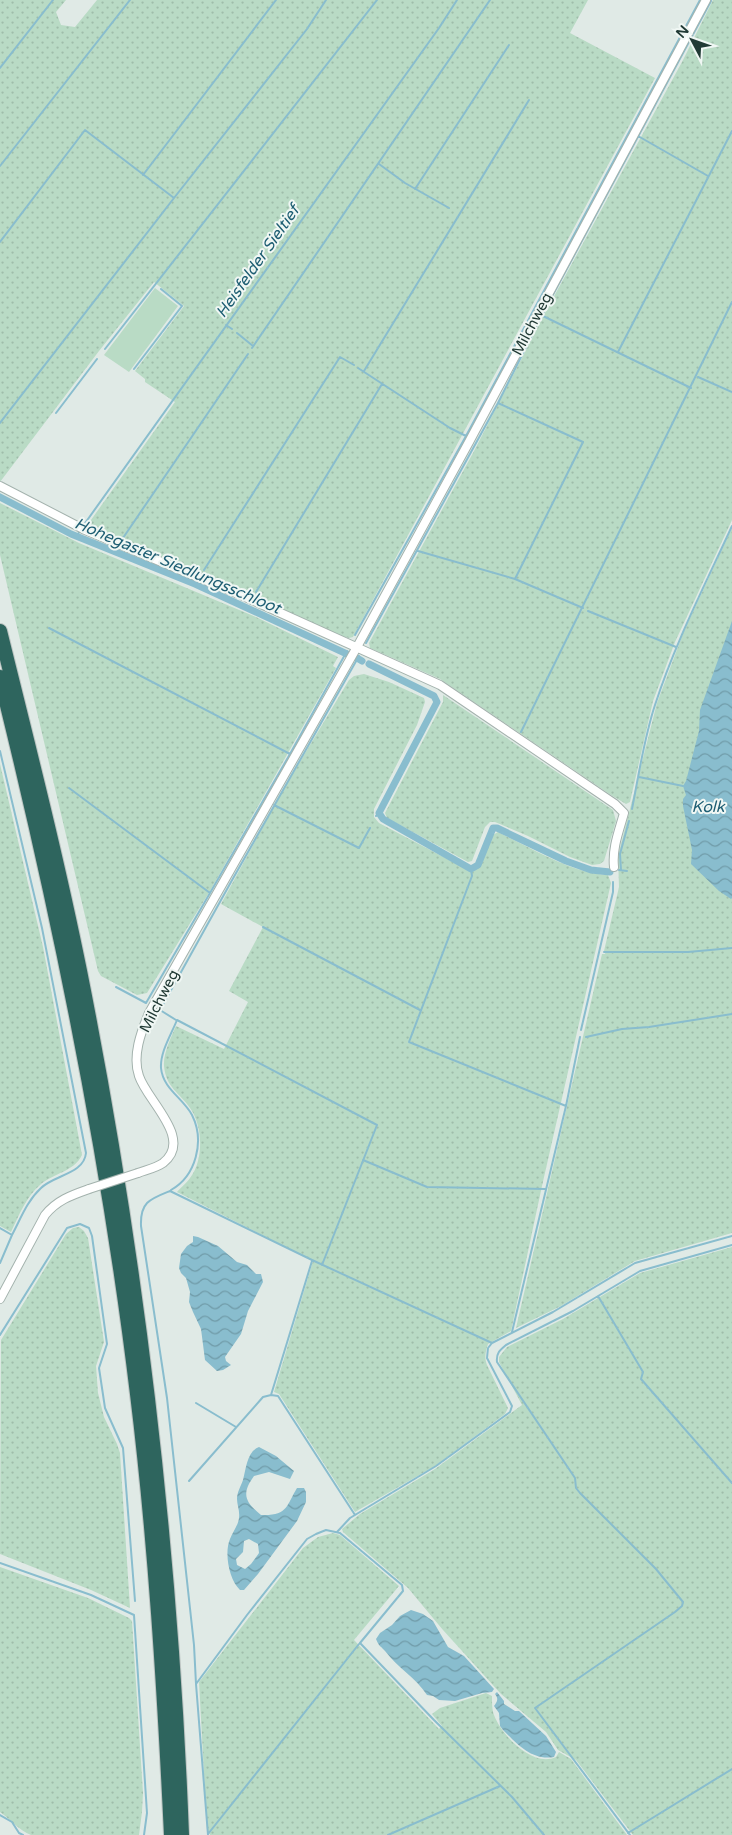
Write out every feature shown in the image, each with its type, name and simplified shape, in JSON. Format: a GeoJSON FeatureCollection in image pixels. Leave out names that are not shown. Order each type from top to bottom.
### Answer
{"type":"FeatureCollection","features":[{"type":"Feature","properties":{"kind":"highway"},"geometry":{"type":"LineString","coordinates":[[0,631],[44,810],[79,969],[121,1197],[143,1350],[163,1528],[175,1685],[182,1835]]}},
{"type":"Feature","properties":{"kind":"highway"},"geometry":{"type":"LineString","coordinates":[[0,677],[71,983],[109,1198],[137,1394],[147,1485],[158,1609],[171,1835]]}},
{"type":"Feature","properties":{"kind":"highway"},"geometry":{"type":"LineString","coordinates":[[162,1835],[164,1808],[169,1792]]}},
{"type":"Feature","properties":{"kind":"highway"},"geometry":{"type":"LineString","coordinates":[[181,1802],[187,1812],[188,1835]]}},
{"type":"Feature","properties":{"kind":"street","name":"Milchweg"},"geometry":{"type":"LineString","coordinates":[[0,1298],[51,1207],[72,1195],[162,1164],[169,1157],[174,1147],[171,1127],[146,1091],[138,1074],[137,1052],[141,1032],[149,1013],[357,647],[706,0]]}},
{"type":"Feature","properties":{"kind":"street"},"geometry":{"type":"LineString","coordinates":[[0,486],[82,528],[243,596],[440,684],[615,804],[624,813],[615,845],[613,856],[614,868]]}},
{"type":"Feature","properties":{"kind":"green space"},"geometry":{"type":"Polygon","coordinates":[[[0,0],[66,0],[56,12],[61,25],[75,27],[97,0],[588,0],[570,33],[655,78],[353,637],[341,636],[196,571],[86,527],[175,402],[145,382],[145,379],[135,371],[184,306],[154,282],[0,482],[0,0]]]}},
{"type":"Feature","properties":{"kind":"green space"},"geometry":{"type":"Polygon","coordinates":[[[713,0],[732,0],[732,520],[675,642],[653,701],[630,802],[626,804],[440,679],[370,648],[369,643],[473,453],[546,311],[682,62],[713,0]]]}},
{"type":"Feature","properties":{"kind":"green space"},"geometry":{"type":"Polygon","coordinates":[[[155,288],[178,306],[129,372],[104,355],[155,288]]]}},
{"type":"Feature","properties":{"kind":"green space"},"geometry":{"type":"Polygon","coordinates":[[[0,503],[79,543],[256,617],[338,657],[333,666],[336,668],[210,891],[147,993],[137,995],[101,976],[98,971],[0,555],[0,503]]]}},
{"type":"Feature","properties":{"kind":"green space"},"geometry":{"type":"Polygon","coordinates":[[[732,528],[732,1233],[635,1261],[561,1306],[516,1328],[602,954],[605,954],[606,951],[604,951],[619,887],[618,856],[657,703],[684,631],[732,528]]]}},
{"type":"Feature","properties":{"kind":"green space"},"geometry":{"type":"Polygon","coordinates":[[[364,674],[389,682],[424,698],[425,702],[417,725],[374,809],[374,817],[379,823],[470,871],[480,867],[493,835],[498,832],[566,865],[608,875],[611,883],[511,1331],[488,1344],[486,1350],[485,1359],[508,1408],[505,1414],[435,1466],[355,1512],[279,1394],[274,1392],[313,1261],[177,1192],[195,1171],[200,1153],[200,1143],[194,1115],[170,1085],[165,1074],[164,1061],[176,1026],[224,1049],[248,1002],[229,991],[263,927],[221,904],[283,790],[349,680],[354,676],[364,674]]]}},
{"type":"Feature","properties":{"kind":"green space"},"geometry":{"type":"Polygon","coordinates":[[[443,695],[613,810],[616,821],[604,861],[600,864],[592,865],[570,857],[495,822],[490,822],[485,827],[472,861],[468,862],[387,818],[385,813],[443,702],[443,695]]]}},
{"type":"Feature","properties":{"kind":"green space"},"geometry":{"type":"Polygon","coordinates":[[[0,764],[43,947],[82,1155],[69,1169],[45,1181],[35,1190],[23,1207],[11,1232],[0,1226],[0,764]]]}},
{"type":"Feature","properties":{"kind":"green space"},"geometry":{"type":"Polygon","coordinates":[[[79,1227],[88,1238],[104,1342],[96,1366],[98,1393],[104,1417],[120,1453],[130,1608],[91,1590],[0,1554],[1,1340],[66,1234],[73,1228],[79,1227]]]}},
{"type":"Feature","properties":{"kind":"green space"},"geometry":{"type":"Polygon","coordinates":[[[732,1247],[732,1835],[633,1835],[576,1760],[558,1750],[546,1732],[501,1694],[408,1588],[343,1532],[342,1529],[360,1514],[435,1469],[522,1405],[499,1362],[499,1357],[507,1347],[563,1319],[640,1273],[732,1247]]]}},
{"type":"Feature","properties":{"kind":"green space"},"geometry":{"type":"Polygon","coordinates":[[[333,1533],[340,1535],[399,1586],[354,1640],[439,1729],[442,1726],[432,1714],[440,1708],[486,1693],[492,1696],[494,1715],[511,1740],[528,1754],[538,1758],[556,1757],[559,1752],[571,1759],[627,1835],[210,1835],[207,1829],[199,1682],[303,1548],[318,1537],[333,1533]]]}},
{"type":"Feature","properties":{"kind":"green space"},"geometry":{"type":"Polygon","coordinates":[[[0,1567],[88,1598],[132,1621],[143,1793],[139,1835],[31,1835],[19,1828],[0,1812],[0,1567]]]}},
{"type":"Feature","properties":{"kind":"water","name":"Kolk"},"geometry":{"type":"Polygon","coordinates":[[[732,621],[731,899],[719,891],[691,864],[692,850],[683,806],[683,799],[686,795],[683,786],[699,731],[700,710],[732,621]]]}},
{"type":"Feature","properties":{"kind":"water"},"geometry":{"type":"Polygon","coordinates":[[[193,1236],[218,1246],[237,1262],[247,1265],[256,1274],[261,1274],[263,1282],[248,1311],[241,1334],[225,1357],[226,1361],[231,1365],[223,1370],[217,1371],[205,1360],[201,1329],[189,1302],[190,1292],[186,1278],[179,1268],[181,1254],[193,1242],[193,1236]]]}},
{"type":"Feature","properties":{"kind":"water"},"geometry":{"type":"Polygon","coordinates":[[[259,1447],[276,1456],[294,1471],[290,1479],[269,1472],[254,1476],[246,1493],[251,1506],[261,1515],[276,1514],[285,1509],[297,1488],[304,1488],[306,1502],[297,1521],[258,1574],[244,1590],[240,1590],[230,1573],[227,1551],[230,1539],[238,1524],[238,1494],[249,1456],[259,1447]],[[249,1539],[244,1541],[243,1552],[236,1559],[237,1565],[245,1569],[251,1564],[259,1553],[258,1544],[249,1539]]]}},
{"type":"Feature","properties":{"kind":"water"},"geometry":{"type":"Polygon","coordinates":[[[411,1610],[423,1614],[433,1621],[448,1647],[464,1656],[494,1689],[492,1692],[455,1701],[439,1700],[427,1695],[418,1683],[379,1645],[376,1639],[380,1633],[392,1625],[400,1616],[411,1610]]]}},
{"type":"Feature","properties":{"kind":"water"},"geometry":{"type":"Polygon","coordinates":[[[497,1692],[504,1701],[504,1704],[515,1711],[519,1711],[546,1736],[556,1752],[554,1757],[546,1758],[532,1754],[519,1746],[503,1730],[500,1726],[499,1713],[494,1706],[497,1700],[495,1694],[497,1692]]]}},
{"type":"Feature","properties":{"kind":"waterway"},"geometry":{"type":"LineString","coordinates":[[0,68],[53,0]]}},
{"type":"Feature","properties":{"kind":"waterway"},"geometry":{"type":"LineString","coordinates":[[0,166],[130,0]]}},
{"type":"Feature","properties":{"kind":"waterway"},"geometry":{"type":"LineString","coordinates":[[143,175],[276,0]]}},
{"type":"Feature","properties":{"kind":"waterway"},"geometry":{"type":"LineString","coordinates":[[0,242],[85,130],[174,198],[307,29],[326,0]]}},
{"type":"Feature","properties":{"kind":"waterway"},"geometry":{"type":"LineString","coordinates":[[105,349],[377,0]]}},
{"type":"Feature","properties":{"kind":"waterway","name":"Heisfelder Sieltief"},"geometry":{"type":"LineString","coordinates":[[83,526],[439,28],[457,0]]}},
{"type":"Feature","properties":{"kind":"waterway"},"geometry":{"type":"LineString","coordinates":[[252,348],[490,0]]}},
{"type":"Feature","properties":{"kind":"waterway"},"geometry":{"type":"LineString","coordinates":[[466,436],[700,0]]}},
{"type":"Feature","properties":{"kind":"waterway"},"geometry":{"type":"LineString","coordinates":[[366,643],[498,403],[542,315],[711,1]]}},
{"type":"Feature","properties":{"kind":"waterway"},"geometry":{"type":"LineString","coordinates":[[415,189],[509,45]]}},
{"type":"Feature","properties":{"kind":"waterway"},"geometry":{"type":"LineString","coordinates":[[364,371],[529,100]]}},
{"type":"Feature","properties":{"kind":"waterway"},"geometry":{"type":"LineString","coordinates":[[618,352],[732,131]]}},
{"type":"Feature","properties":{"kind":"waterway"},"geometry":{"type":"LineString","coordinates":[[638,136],[708,176]]}},
{"type":"Feature","properties":{"kind":"waterway"},"geometry":{"type":"LineString","coordinates":[[379,164],[405,183],[449,208]]}},
{"type":"Feature","properties":{"kind":"waterway"},"geometry":{"type":"LineString","coordinates":[[0,423],[174,198]]}},
{"type":"Feature","properties":{"kind":"waterway"},"geometry":{"type":"LineString","coordinates":[[134,369],[182,306],[161,289]]}},
{"type":"Feature","properties":{"kind":"waterway"},"geometry":{"type":"LineString","coordinates":[[521,732],[732,302]]}},
{"type":"Feature","properties":{"kind":"waterway"},"geometry":{"type":"LineString","coordinates":[[543,316],[691,388]]}},
{"type":"Feature","properties":{"kind":"waterway","name":"Heisfelder Sieltief"},"geometry":{"type":"LineString","coordinates":[[226,325],[232,329]]}},
{"type":"Feature","properties":{"kind":"waterway"},"geometry":{"type":"LineString","coordinates":[[237,333],[253,346]]}},
{"type":"Feature","properties":{"kind":"waterway"},"geometry":{"type":"LineString","coordinates":[[123,538],[248,354]]}},
{"type":"Feature","properties":{"kind":"waterway"},"geometry":{"type":"LineString","coordinates":[[204,570],[340,357],[354,365]]}},
{"type":"Feature","properties":{"kind":"waterway"},"geometry":{"type":"LineString","coordinates":[[56,413],[97,359]]}},
{"type":"Feature","properties":{"kind":"waterway"},"geometry":{"type":"LineString","coordinates":[[355,635],[466,436],[450,428],[358,368]]}},
{"type":"Feature","properties":{"kind":"waterway"},"geometry":{"type":"LineString","coordinates":[[698,377],[732,392]]}},
{"type":"Feature","properties":{"kind":"waterway"},"geometry":{"type":"LineString","coordinates":[[256,592],[382,384]]}},
{"type":"Feature","properties":{"kind":"waterway"},"geometry":{"type":"LineString","coordinates":[[498,403],[583,442],[515,579]]}},
{"type":"Feature","properties":{"kind":"waterway","name":"Hohegaster Siedlungsschloot"},"geometry":{"type":"LineString","coordinates":[[0,497],[71,534],[195,584],[347,654]]}},
{"type":"Feature","properties":{"kind":"waterway"},"geometry":{"type":"LineString","coordinates":[[632,809],[648,730],[663,682],[691,614],[732,526]]}},
{"type":"Feature","properties":{"kind":"waterway","name":"Heisfelder Sieltief"},"geometry":{"type":"LineString","coordinates":[[77,535],[81,530]]}},
{"type":"Feature","properties":{"kind":"waterway","name":"Hohegaster Siedlungsschloot"},"geometry":{"type":"LineString","coordinates":[[115,552],[117,548]]}},
{"type":"Feature","properties":{"kind":"waterway"},"geometry":{"type":"LineString","coordinates":[[418,551],[515,579],[583,608]]}},
{"type":"Feature","properties":{"kind":"waterway"},"geometry":{"type":"LineString","coordinates":[[588,611],[676,647]]}},
{"type":"Feature","properties":{"kind":"waterway"},"geometry":{"type":"LineString","coordinates":[[49,628],[290,754],[210,893]]}},
{"type":"Feature","properties":{"kind":"waterway"},"geometry":{"type":"LineString","coordinates":[[290,754],[347,651]]}},
{"type":"Feature","properties":{"kind":"waterway"},"geometry":{"type":"LineString","coordinates":[[176,1020],[160,1010],[359,656]]}},
{"type":"Feature","properties":{"kind":"waterway","name":"Hohegaster Siedlungsschloot"},"geometry":{"type":"LineString","coordinates":[[357,658],[362,661]]}},
{"type":"Feature","properties":{"kind":"waterway","name":"Hohegaster Siedlungsschloot"},"geometry":{"type":"LineString","coordinates":[[369,664],[434,696],[437,702],[379,813],[383,819],[471,869],[478,865],[493,828],[497,828],[566,861],[591,870],[610,872]]}},
{"type":"Feature","properties":{"kind":"waterway"},"geometry":{"type":"LineString","coordinates":[[0,751],[42,928],[86,1153],[80,1166],[47,1184],[36,1193],[12,1235]]}},
{"type":"Feature","properties":{"kind":"waterway"},"geometry":{"type":"LineString","coordinates":[[639,777],[683,786]]}},
{"type":"Feature","properties":{"kind":"waterway"},"geometry":{"type":"LineString","coordinates":[[69,788],[210,893],[146,1003],[116,987]]}},
{"type":"Feature","properties":{"kind":"waterway"},"geometry":{"type":"LineString","coordinates":[[274,805],[359,848],[370,828]]}},
{"type":"Feature","properties":{"kind":"waterway","name":"Hohegaster Siedlungsschloot"},"geometry":{"type":"LineString","coordinates":[[376,816],[379,813]]}},
{"type":"Feature","properties":{"kind":"waterway"},"geometry":{"type":"LineString","coordinates":[[621,870],[620,854],[629,821]]}},
{"type":"Feature","properties":{"kind":"waterway"},"geometry":{"type":"LineString","coordinates":[[471,869],[472,876],[409,1042],[566,1106],[580,1037]]}},
{"type":"Feature","properties":{"kind":"waterway"},"geometry":{"type":"LineString","coordinates":[[619,870],[627,871]]}},
{"type":"Feature","properties":{"kind":"waterway","name":"Hohegaster Siedlungsschloot"},"geometry":{"type":"LineString","coordinates":[[581,1030],[613,892],[613,882]]}},
{"type":"Feature","properties":{"kind":"waterway"},"geometry":{"type":"LineString","coordinates":[[263,927],[420,1010]]}},
{"type":"Feature","properties":{"kind":"waterway"},"geometry":{"type":"LineString","coordinates":[[604,952],[688,952],[732,948]]}},
{"type":"Feature","properties":{"kind":"waterway","name":"Hohegaster Siedlungsschloot"},"geometry":{"type":"LineString","coordinates":[[586,1037],[622,1029],[649,1027],[732,1014]]}},
{"type":"Feature","properties":{"kind":"waterway"},"geometry":{"type":"LineString","coordinates":[[171,1190],[187,1176],[196,1157],[198,1146],[196,1125],[192,1115],[165,1082],[161,1068],[164,1050],[177,1020],[377,1125],[322,1265]]}},
{"type":"Feature","properties":{"kind":"waterway"},"geometry":{"type":"LineString","coordinates":[[512,1332],[566,1106]]}},
{"type":"Feature","properties":{"kind":"waterway"},"geometry":{"type":"LineString","coordinates":[[363,1160],[427,1187],[546,1189]]}},
{"type":"Feature","properties":{"kind":"waterway"},"geometry":{"type":"LineString","coordinates":[[196,1684],[194,1645],[167,1398],[141,1226],[144,1206],[157,1196],[170,1191],[312,1260],[492,1343]]}},
{"type":"Feature","properties":{"kind":"waterway"},"geometry":{"type":"LineString","coordinates":[[0,1335],[67,1228],[80,1224],[89,1228],[92,1236],[107,1344],[99,1368],[105,1408],[123,1448],[135,1601]]}},
{"type":"Feature","properties":{"kind":"waterway"},"geometry":{"type":"LineString","coordinates":[[0,1228],[12,1235],[0,1263]]}},
{"type":"Feature","properties":{"kind":"waterway"},"geometry":{"type":"LineString","coordinates":[[337,1532],[350,1518],[436,1466],[510,1412],[512,1406],[487,1358],[488,1348],[492,1343],[553,1312],[635,1263],[732,1236]]}},
{"type":"Feature","properties":{"kind":"waterway"},"geometry":{"type":"LineString","coordinates":[[630,1835],[535,1708],[675,1612],[682,1606],[683,1602],[656,1569],[576,1488],[575,1478],[497,1362],[497,1356],[506,1345],[573,1311],[640,1271],[732,1245]]}},
{"type":"Feature","properties":{"kind":"waterway"},"geometry":{"type":"LineString","coordinates":[[271,1395],[312,1261]]}},
{"type":"Feature","properties":{"kind":"waterway"},"geometry":{"type":"LineString","coordinates":[[598,1296],[643,1372],[641,1379],[732,1483]]}},
{"type":"Feature","properties":{"kind":"waterway"},"geometry":{"type":"LineString","coordinates":[[189,1481],[263,1397],[278,1396],[355,1515]]}},
{"type":"Feature","properties":{"kind":"waterway"},"geometry":{"type":"LineString","coordinates":[[196,1403],[236,1427]]}},
{"type":"Feature","properties":{"kind":"waterway"},"geometry":{"type":"LineString","coordinates":[[208,1835],[196,1684],[307,1539],[326,1530],[340,1533],[402,1585],[403,1591],[360,1643],[512,1797],[544,1835]]}},
{"type":"Feature","properties":{"kind":"waterway"},"geometry":{"type":"LineString","coordinates":[[0,1563],[91,1595],[134,1615],[147,1813],[144,1835]]}},
{"type":"Feature","properties":{"kind":"waterway"},"geometry":{"type":"LineString","coordinates":[[208,1834],[359,1644]]}},
{"type":"Feature","properties":{"kind":"waterway"},"geometry":{"type":"LineString","coordinates":[[628,1833],[732,1769]]}},
{"type":"Feature","properties":{"kind":"waterway"},"geometry":{"type":"LineString","coordinates":[[388,1835],[500,1786]]}},
{"type":"Feature","properties":{"kind":"waterway"},"geometry":{"type":"LineString","coordinates":[[0,1815],[12,1822],[19,1833],[23,1835]]}}]}
